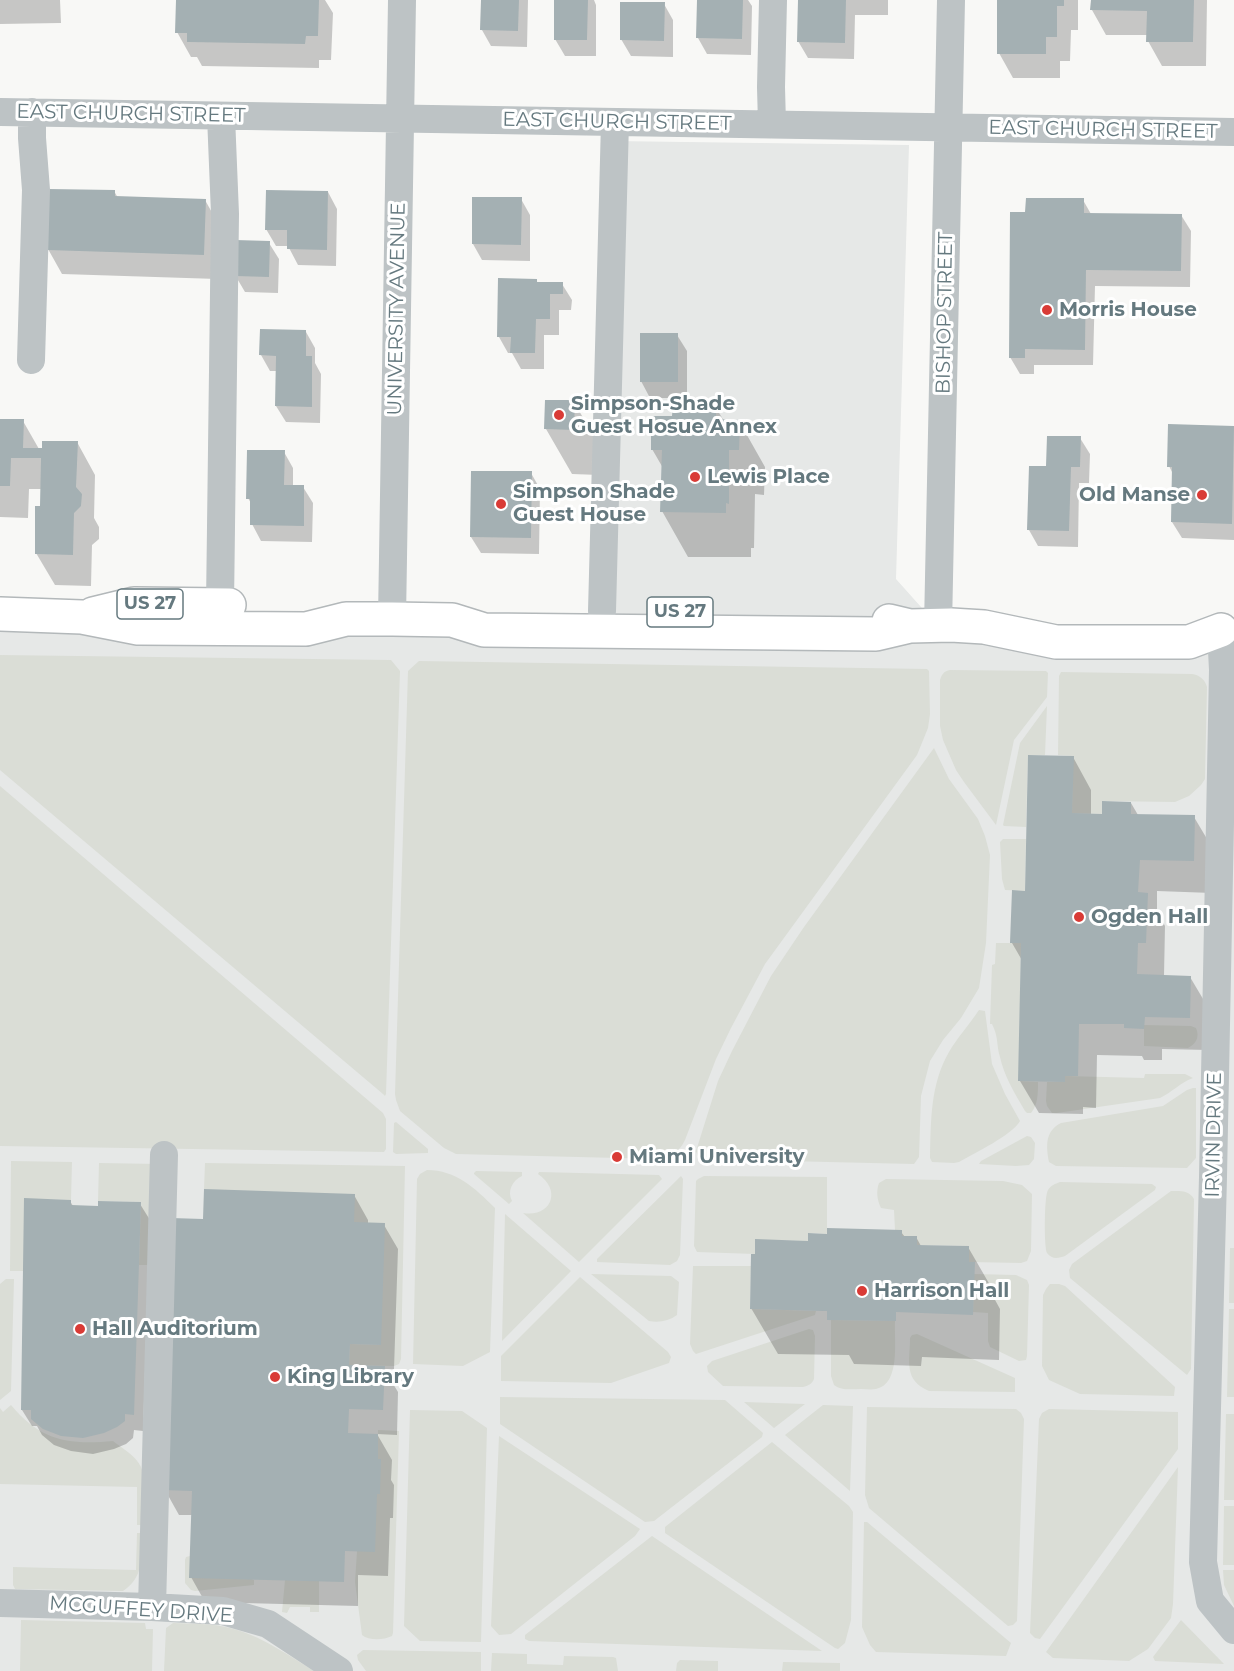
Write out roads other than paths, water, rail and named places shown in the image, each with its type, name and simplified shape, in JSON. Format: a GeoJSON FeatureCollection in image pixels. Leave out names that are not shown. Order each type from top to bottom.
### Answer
{"type":"FeatureCollection","features":[{"type":"Feature","properties":{"kind":"highway","name":"US 27"},"geometry":{"type":"LineString","coordinates":[[82,617],[134,604],[304,607],[346,619]]}},
{"type":"Feature","properties":{"kind":"highway","name":"US 27"},"geometry":{"type":"LineString","coordinates":[[452,620],[482,609],[603,610],[874,617],[924,626],[984,627],[1057,619],[1188,621],[1227,630]]}},
{"type":"Feature","properties":{"kind":"highway","name":"US 27"},"geometry":{"type":"LineString","coordinates":[[0,614],[82,617],[138,628],[306,628],[346,619],[452,620],[484,630],[876,634],[924,626]]}},
{"type":"Feature","properties":{"kind":"street","name":"UNIVERSITY AVENUE"},"geometry":{"type":"LineString","coordinates":[[392,619],[402,0]]}},
{"type":"Feature","properties":{"kind":"street"},"geometry":{"type":"LineString","coordinates":[[772,124],[773,0]]}},
{"type":"Feature","properties":{"kind":"street","name":"BISHOP STREET"},"geometry":{"type":"LineString","coordinates":[[924,626],[949,127],[951,0]]}},
{"type":"Feature","properties":{"kind":"street","name":"EAST CHURCH STREET"},"geometry":{"type":"LineString","coordinates":[[0,112],[1234,132]]}},
{"type":"Feature","properties":{"kind":"street"},"geometry":{"type":"LineString","coordinates":[[31,360],[36,190],[32,112]]}},
{"type":"Feature","properties":{"kind":"street"},"geometry":{"type":"LineString","coordinates":[[220,605],[225,214],[221,116]]}},
{"type":"Feature","properties":{"kind":"street"},"geometry":{"type":"LineString","coordinates":[[603,610],[615,122]]}},
{"type":"Feature","properties":{"kind":"street","name":"IRVIN DRIVE"},"geometry":{"type":"LineString","coordinates":[[1227,630],[1223,682],[1203,1562],[1210,1601],[1234,1630]]}},
{"type":"Feature","properties":{"kind":"street"},"geometry":{"type":"LineString","coordinates":[[152,1606],[164,1155]]}},
{"type":"Feature","properties":{"kind":"street","name":"MCGUFFEY DRIVE"},"geometry":{"type":"LineString","coordinates":[[0,1603],[152,1606],[223,1611],[268,1624],[339,1671]]}},
{"type":"Feature","properties":{"kind":"place","name":"Morris House"},"geometry":{"type":"Point","coordinates":[1047,310]}},
{"type":"Feature","properties":{"kind":"place","name":"Simpson-Shade Guest Hosue Annex"},"geometry":{"type":"Point","coordinates":[559,415]}},
{"type":"Feature","properties":{"kind":"place","name":"Lewis Place"},"geometry":{"type":"Point","coordinates":[695,477]}},
{"type":"Feature","properties":{"kind":"place","name":"Old Manse"},"geometry":{"type":"Point","coordinates":[1202,495]}},
{"type":"Feature","properties":{"kind":"place","name":"Simpson Shade Guest House"},"geometry":{"type":"Point","coordinates":[501,504]}},
{"type":"Feature","properties":{"kind":"place","name":"Ogden Hall"},"geometry":{"type":"Point","coordinates":[1079,917]}},
{"type":"Feature","properties":{"kind":"place","name":"Miami University"},"geometry":{"type":"Point","coordinates":[617,1157]}},
{"type":"Feature","properties":{"kind":"place","name":"Harrison Hall"},"geometry":{"type":"Point","coordinates":[862,1291]}},
{"type":"Feature","properties":{"kind":"place","name":"Hall Auditorium"},"geometry":{"type":"Point","coordinates":[80,1329]}},
{"type":"Feature","properties":{"kind":"place","name":"King Library"},"geometry":{"type":"Point","coordinates":[275,1377]}}]}
